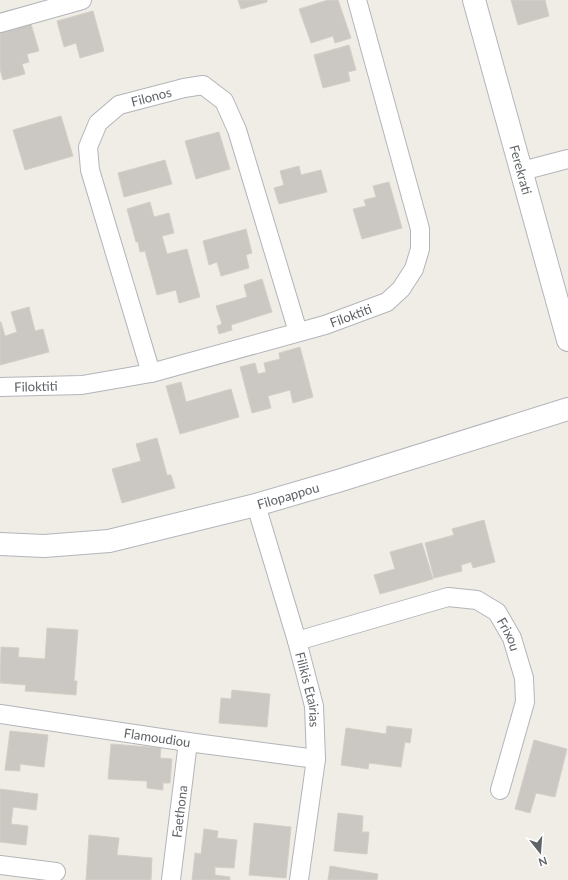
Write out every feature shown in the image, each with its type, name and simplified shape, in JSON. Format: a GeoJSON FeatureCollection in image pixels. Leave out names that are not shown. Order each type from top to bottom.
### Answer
{"type":"FeatureCollection","features":[{"type":"Feature","properties":{"kind":"street"},"geometry":{"type":"LineString","coordinates":[[0,23],[48,5],[82,0]]}},
{"type":"Feature","properties":{"kind":"street","name":"Filoktiti"},"geometry":{"type":"LineString","coordinates":[[0,387],[82,385],[151,373],[325,324],[387,302],[401,289],[414,268],[420,249],[420,230],[357,0]]}},
{"type":"Feature","properties":{"kind":"street","name":"Ferekrati"},"geometry":{"type":"LineString","coordinates":[[474,0],[568,340]]}},
{"type":"Feature","properties":{"kind":"street","name":"Filonos"},"geometry":{"type":"LineString","coordinates":[[151,373],[90,170],[88,147],[98,123],[119,105],[184,88],[203,85],[224,101],[237,130],[298,332]]}},
{"type":"Feature","properties":{"kind":"street"},"geometry":{"type":"LineString","coordinates":[[522,171],[568,159]]}},
{"type":"Feature","properties":{"kind":"street","name":"Filopappou"},"geometry":{"type":"LineString","coordinates":[[0,544],[44,546],[110,541],[256,505],[568,409]]}},
{"type":"Feature","properties":{"kind":"street","name":"Filikis Etairias"},"geometry":{"type":"LineString","coordinates":[[256,505],[297,640],[314,706],[316,759],[299,880]]}},
{"type":"Feature","properties":{"kind":"street","name":"Frixou"},"geometry":{"type":"LineString","coordinates":[[297,640],[448,597],[477,600],[497,612],[512,638],[524,678],[525,702],[500,790]]}},
{"type":"Feature","properties":{"kind":"street","name":"Flamoudiou"},"geometry":{"type":"LineString","coordinates":[[0,714],[188,742],[316,759]]}},
{"type":"Feature","properties":{"kind":"street","name":"Faethona"},"geometry":{"type":"LineString","coordinates":[[171,880],[188,742]]}},
{"type":"Feature","properties":{"kind":"street"},"geometry":{"type":"LineString","coordinates":[[0,865],[56,872]]}},
{"type":"Feature","properties":{"kind":"building"},"geometry":{"type":"Polygon","coordinates":[[[238,0],[267,0],[267,2],[241,9],[238,0]]]}},
{"type":"Feature","properties":{"kind":"building"},"geometry":{"type":"Polygon","coordinates":[[[328,0],[338,0],[351,38],[335,43],[333,36],[311,43],[299,9],[328,0]]]}},
{"type":"Feature","properties":{"kind":"building"},"geometry":{"type":"Polygon","coordinates":[[[511,0],[545,0],[549,16],[518,25],[511,0]]]}},
{"type":"Feature","properties":{"kind":"building"},"geometry":{"type":"Polygon","coordinates":[[[93,11],[104,51],[80,58],[76,43],[64,47],[57,21],[93,11]]]}},
{"type":"Feature","properties":{"kind":"building"},"geometry":{"type":"Polygon","coordinates":[[[31,24],[39,51],[27,54],[29,62],[22,64],[25,74],[3,80],[0,69],[0,33],[31,24]]]}},
{"type":"Feature","properties":{"kind":"building"},"geometry":{"type":"Polygon","coordinates":[[[349,45],[356,70],[348,72],[350,81],[323,88],[314,55],[349,45]]]}},
{"type":"Feature","properties":{"kind":"building"},"geometry":{"type":"Polygon","coordinates":[[[61,116],[73,156],[25,170],[13,130],[61,116]]]}},
{"type":"Feature","properties":{"kind":"building"},"geometry":{"type":"Polygon","coordinates":[[[219,132],[230,169],[196,179],[185,141],[219,132]]]}},
{"type":"Feature","properties":{"kind":"building"},"geometry":{"type":"Polygon","coordinates":[[[165,160],[172,184],[124,197],[118,173],[165,160]]]}},
{"type":"Feature","properties":{"kind":"building"},"geometry":{"type":"Polygon","coordinates":[[[299,166],[301,175],[321,170],[327,192],[279,204],[274,188],[284,185],[280,171],[299,166]]]}},
{"type":"Feature","properties":{"kind":"building"},"geometry":{"type":"Polygon","coordinates":[[[389,182],[402,228],[362,239],[353,209],[366,206],[364,200],[376,197],[373,186],[389,182]]]}},
{"type":"Feature","properties":{"kind":"building"},"geometry":{"type":"Polygon","coordinates":[[[150,202],[154,217],[169,213],[174,233],[162,236],[167,254],[187,249],[200,297],[179,303],[176,290],[157,295],[145,251],[140,252],[127,209],[150,202]]]}},
{"type":"Feature","properties":{"kind":"building"},"geometry":{"type":"Polygon","coordinates":[[[246,229],[252,253],[246,255],[249,268],[221,276],[217,262],[209,265],[203,241],[246,229]]]}},
{"type":"Feature","properties":{"kind":"building"},"geometry":{"type":"Polygon","coordinates":[[[262,279],[272,312],[231,325],[232,330],[219,334],[217,326],[222,324],[216,306],[247,297],[244,285],[262,279]]]}},
{"type":"Feature","properties":{"kind":"building"},"geometry":{"type":"Polygon","coordinates":[[[29,307],[35,331],[43,329],[49,352],[0,365],[0,322],[5,336],[17,332],[11,312],[29,307]]]}},
{"type":"Feature","properties":{"kind":"building"},"geometry":{"type":"Polygon","coordinates":[[[300,347],[313,397],[293,403],[290,390],[268,396],[271,408],[252,413],[240,367],[255,363],[258,374],[266,372],[264,363],[280,359],[279,353],[300,347]]]}},
{"type":"Feature","properties":{"kind":"building"},"geometry":{"type":"Polygon","coordinates":[[[181,382],[186,402],[231,389],[239,417],[180,434],[166,386],[181,382]]]}},
{"type":"Feature","properties":{"kind":"building"},"geometry":{"type":"Polygon","coordinates":[[[157,438],[167,475],[171,475],[175,488],[122,503],[112,469],[141,461],[136,444],[157,438]]]}},
{"type":"Feature","properties":{"kind":"building"},"geometry":{"type":"Polygon","coordinates":[[[484,520],[495,562],[473,568],[471,562],[461,565],[462,571],[434,578],[425,543],[454,535],[452,529],[484,520]]]}},
{"type":"Feature","properties":{"kind":"building"},"geometry":{"type":"Polygon","coordinates":[[[422,543],[433,579],[380,594],[374,575],[395,569],[390,552],[422,543]]]}},
{"type":"Feature","properties":{"kind":"building"},"geometry":{"type":"Polygon","coordinates":[[[47,628],[78,630],[74,681],[77,681],[76,695],[25,691],[26,685],[0,683],[1,647],[19,648],[18,657],[45,659],[47,628]]]}},
{"type":"Feature","properties":{"kind":"building"},"geometry":{"type":"Polygon","coordinates":[[[232,690],[270,694],[267,727],[219,723],[221,698],[231,699],[232,690]]]}},
{"type":"Feature","properties":{"kind":"building"},"geometry":{"type":"Polygon","coordinates":[[[387,726],[412,729],[410,743],[405,742],[401,767],[369,763],[368,769],[341,765],[346,728],[386,734],[387,726]]]}},
{"type":"Feature","properties":{"kind":"building"},"geometry":{"type":"Polygon","coordinates":[[[10,731],[48,735],[44,767],[20,764],[20,771],[5,770],[10,731]]]}},
{"type":"Feature","properties":{"kind":"building"},"geometry":{"type":"Polygon","coordinates":[[[534,740],[567,749],[555,797],[536,793],[530,813],[515,809],[534,740]]]}},
{"type":"Feature","properties":{"kind":"building"},"geometry":{"type":"Polygon","coordinates":[[[111,744],[161,748],[160,758],[172,759],[170,783],[163,783],[163,790],[147,788],[147,781],[108,779],[111,744]]]}},
{"type":"Feature","properties":{"kind":"building"},"geometry":{"type":"Polygon","coordinates":[[[0,789],[38,794],[36,810],[13,807],[11,824],[28,826],[26,845],[0,842],[0,789]]]}},
{"type":"Feature","properties":{"kind":"building"},"geometry":{"type":"Polygon","coordinates":[[[338,813],[363,816],[362,832],[369,832],[367,854],[334,851],[338,813]]]}},
{"type":"Feature","properties":{"kind":"building"},"geometry":{"type":"Polygon","coordinates":[[[254,823],[291,827],[286,878],[249,875],[254,823]]]}},
{"type":"Feature","properties":{"kind":"building"},"geometry":{"type":"Polygon","coordinates":[[[204,829],[218,831],[217,838],[237,840],[234,868],[215,867],[215,875],[230,877],[230,880],[192,880],[195,853],[201,854],[204,829]]]}},
{"type":"Feature","properties":{"kind":"building"},"geometry":{"type":"Polygon","coordinates":[[[89,835],[119,838],[117,855],[152,858],[151,880],[86,880],[89,835]]]}},
{"type":"Feature","properties":{"kind":"building"},"geometry":{"type":"Polygon","coordinates":[[[330,866],[378,874],[377,880],[328,880],[330,866]]]}}]}
